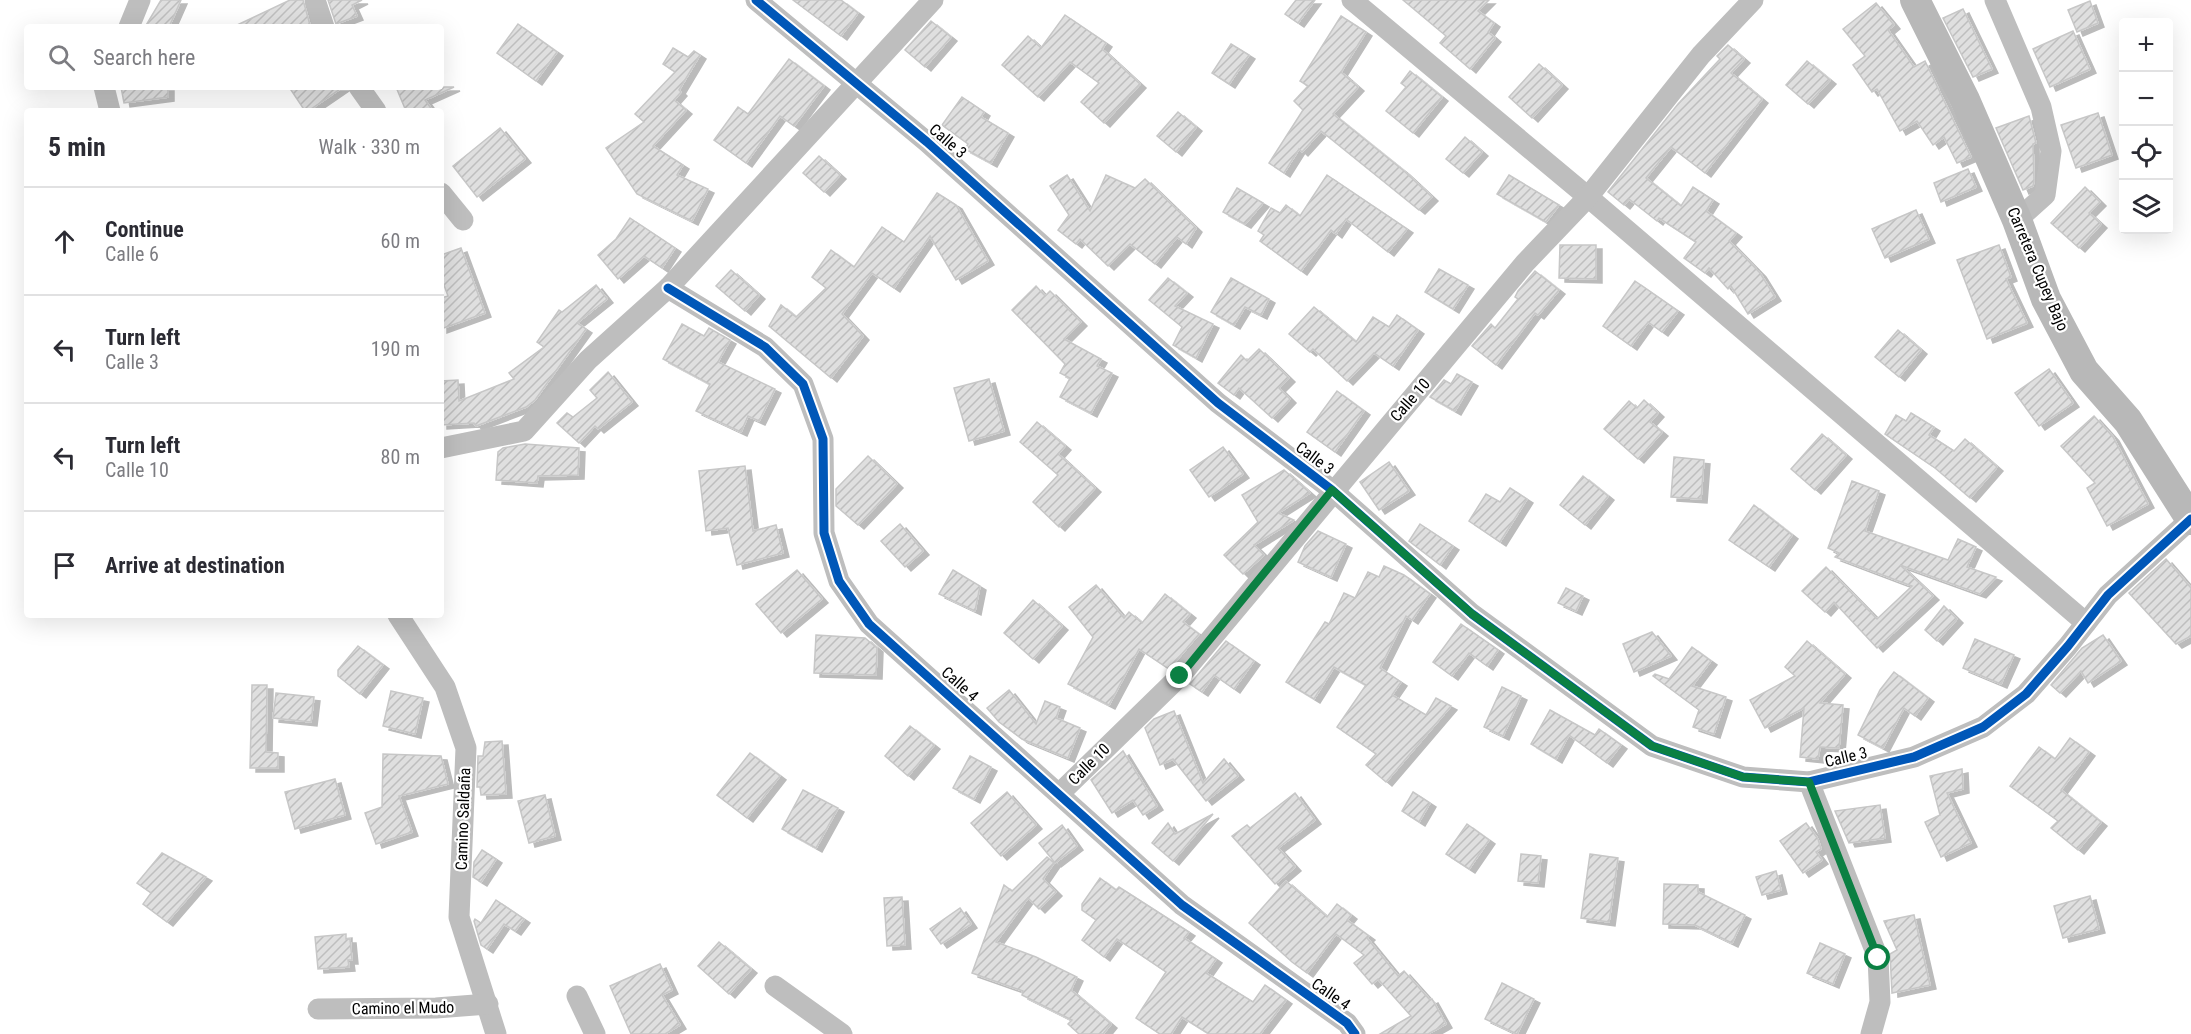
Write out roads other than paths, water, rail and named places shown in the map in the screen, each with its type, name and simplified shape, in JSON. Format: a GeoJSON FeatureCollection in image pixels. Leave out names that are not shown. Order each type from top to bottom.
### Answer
{"type":"FeatureCollection","features":[{"type":"Feature","properties":{"kind":"street"},"geometry":{"type":"LineString","coordinates":[[130,24],[140,0]]}},
{"type":"Feature","properties":{"kind":"street"},"geometry":{"type":"LineString","coordinates":[[315,0],[323,24]]}},
{"type":"Feature","properties":{"kind":"street","name":"Calle 3"},"geometry":{"type":"LineString","coordinates":[[756,0],[936,150],[1218,403],[1332,490],[1472,614],[1652,746],[1743,777],[1809,782],[1914,757],[1983,728],[2026,694],[2108,595],[2189,511]]}},
{"type":"Feature","properties":{"kind":"street"},"geometry":{"type":"LineString","coordinates":[[444,447],[524,430],[588,360],[668,288],[933,0]]}},
{"type":"Feature","properties":{"kind":"street"},"geometry":{"type":"LineString","coordinates":[[1352,0],[1588,197],[2086,623]]}},
{"type":"Feature","properties":{"kind":"street","name":"Calle 10"},"geometry":{"type":"LineString","coordinates":[[1059,794],[1180,676],[1332,490],[1525,263],[1588,197],[1701,55],[1753,0]]}},
{"type":"Feature","properties":{"kind":"street","name":"Carretera Cupey Bajo"},"geometry":{"type":"LineString","coordinates":[[1915,0],[1965,100],[2017,220],[2046,299],[2084,371],[2128,421],[2189,511]]}},
{"type":"Feature","properties":{"kind":"street"},"geometry":{"type":"LineString","coordinates":[[1995,0],[2041,107],[2051,152],[2045,195],[2017,220]]}},
{"type":"Feature","properties":{"kind":"street"},"geometry":{"type":"LineString","coordinates":[[105,90],[109,108]]}},
{"type":"Feature","properties":{"kind":"street"},"geometry":{"type":"LineString","coordinates":[[361,90],[374,108]]}},
{"type":"Feature","properties":{"kind":"street"},"geometry":{"type":"LineString","coordinates":[[444,197],[463,220]]}},
{"type":"Feature","properties":{"kind":"street","name":"Calle 4"},"geometry":{"type":"LineString","coordinates":[[668,288],[765,347],[803,384],[823,439],[824,533],[839,581],[869,624],[1182,906],[1347,1023],[1355,1034]]}},
{"type":"Feature","properties":{"kind":"street","name":"Camino Saldaña"},"geometry":{"type":"LineString","coordinates":[[400,618],[445,687],[466,748],[459,917],[496,1034]]}},
{"type":"Feature","properties":{"kind":"street"},"geometry":{"type":"LineString","coordinates":[[1809,782],[1878,958],[1880,1002],[1871,1034]]}},
{"type":"Feature","properties":{"kind":"street"},"geometry":{"type":"LineString","coordinates":[[775,986],[842,1034]]}},
{"type":"Feature","properties":{"kind":"street"},"geometry":{"type":"LineString","coordinates":[[577,996],[595,1034]]}},
{"type":"Feature","properties":{"kind":"street","name":"Camino el Mudo"},"geometry":{"type":"LineString","coordinates":[[318,1009],[436,1008],[488,1004]]}}]}
